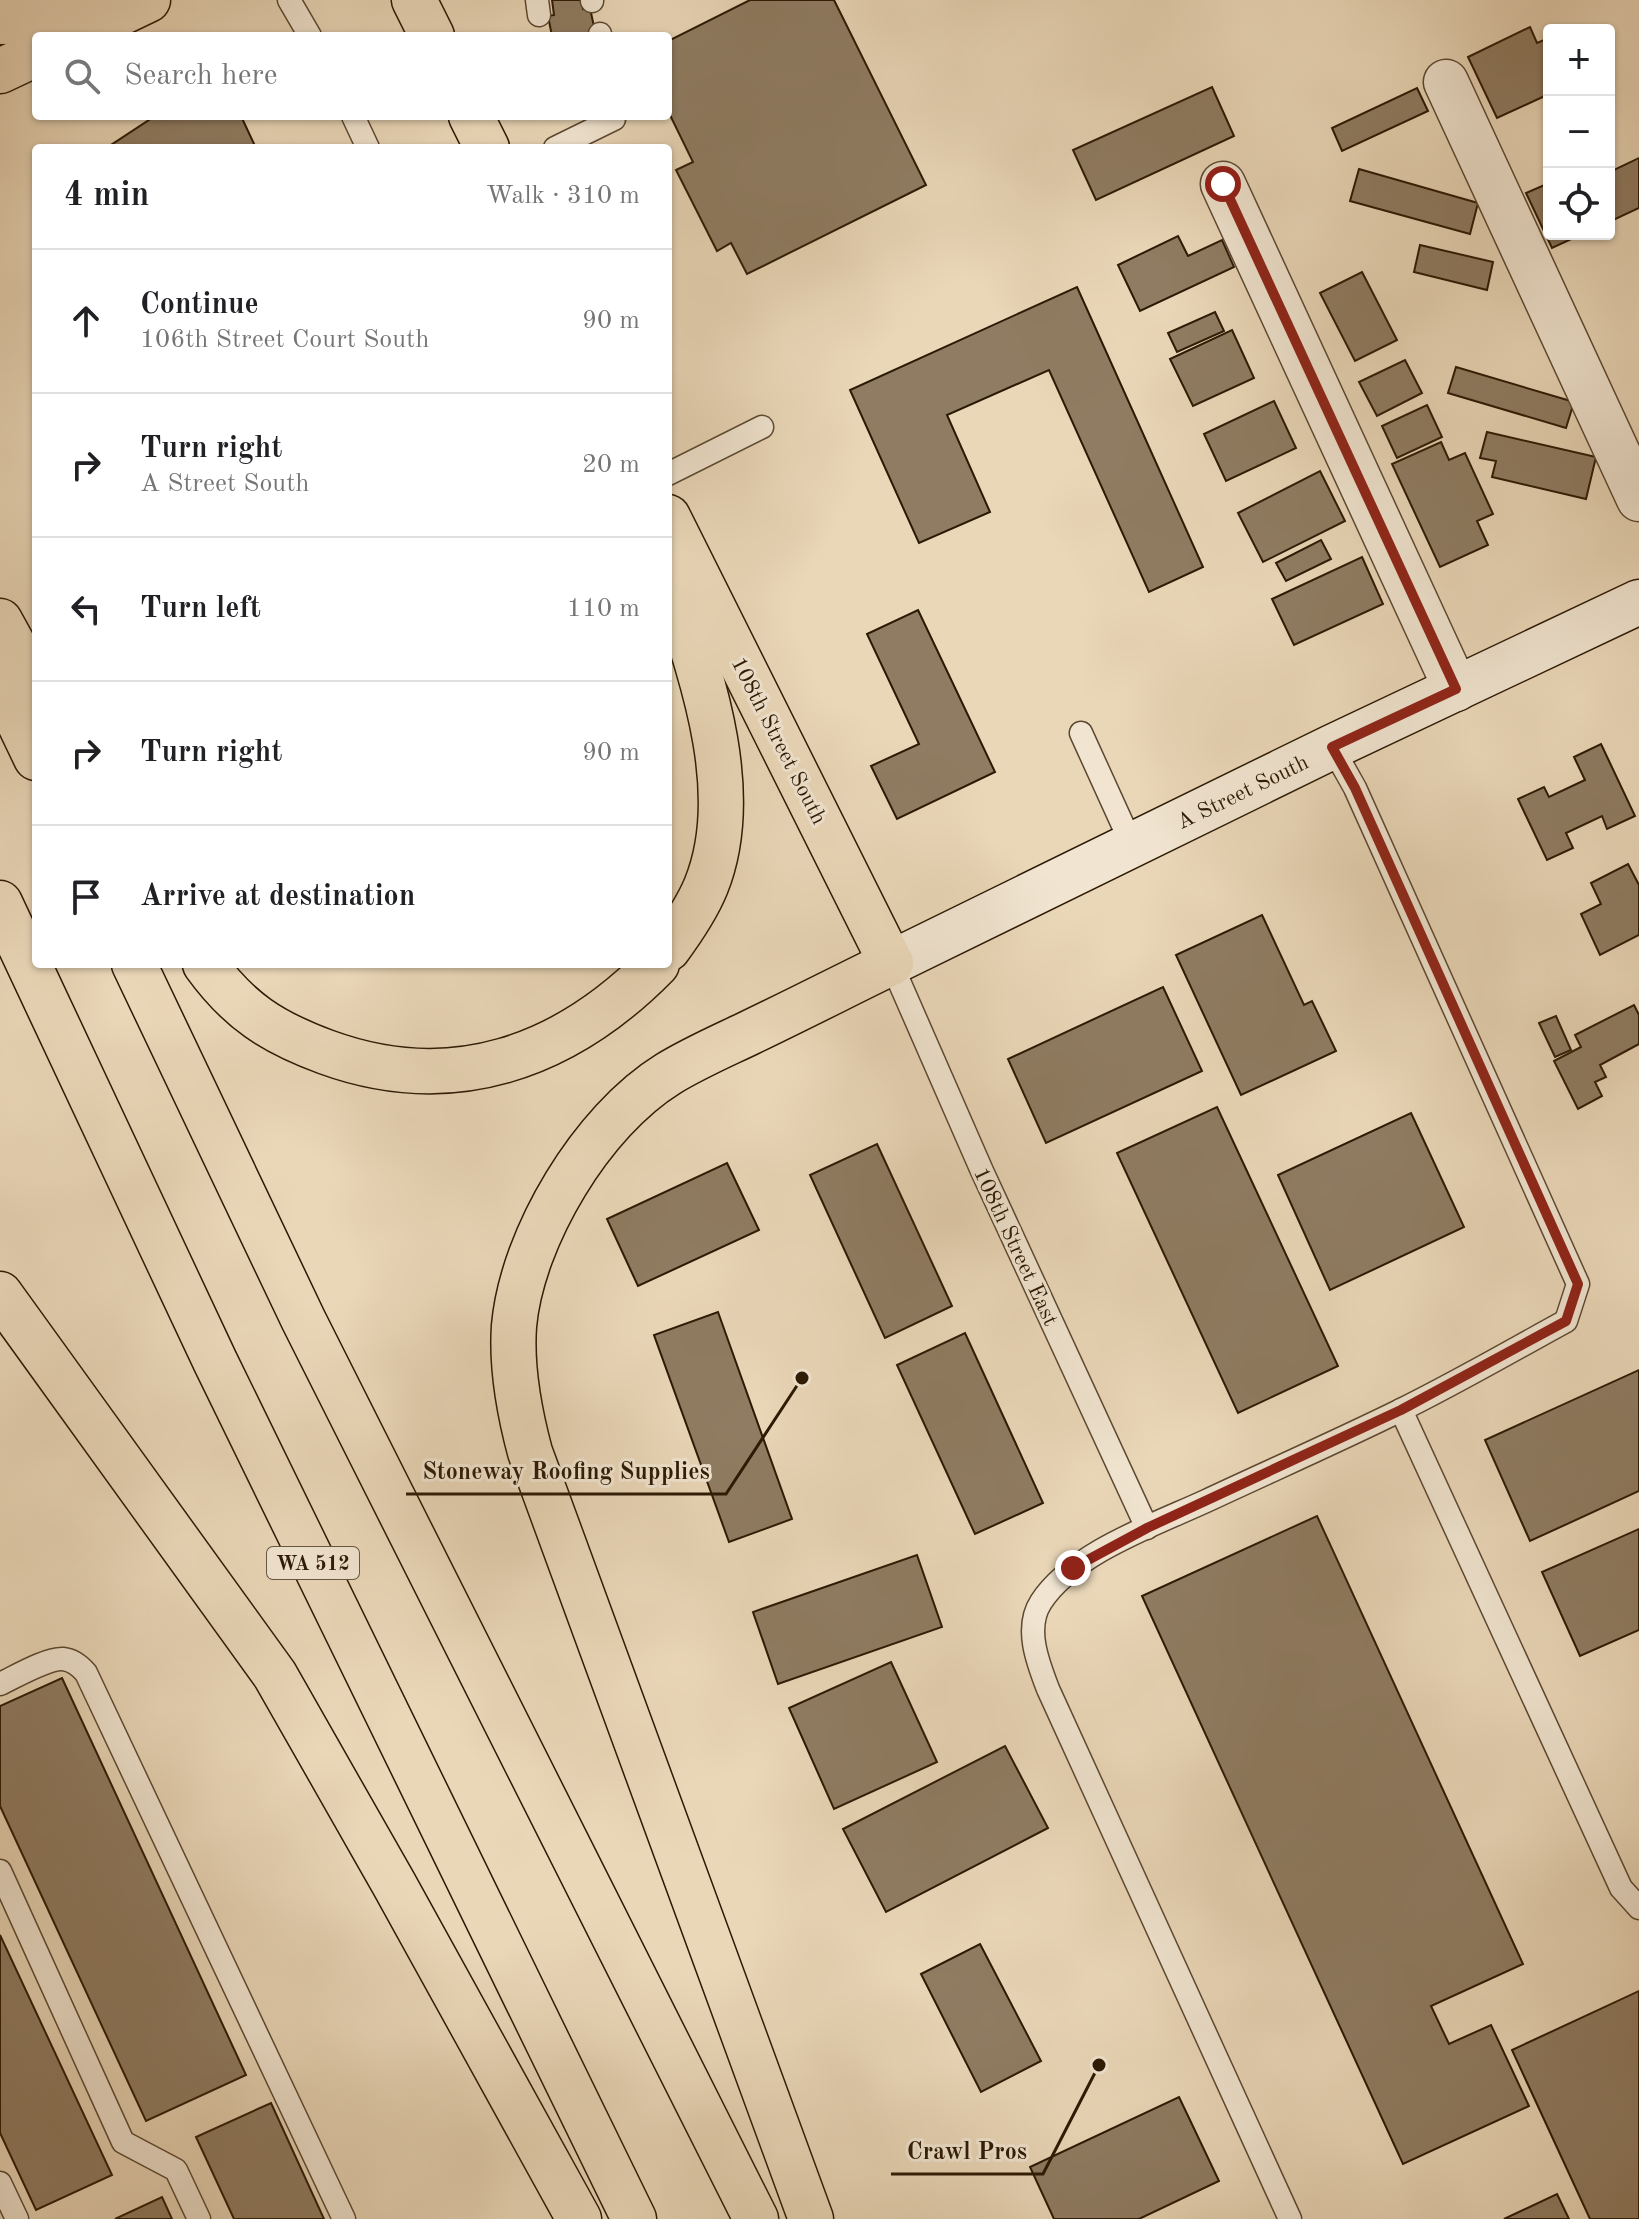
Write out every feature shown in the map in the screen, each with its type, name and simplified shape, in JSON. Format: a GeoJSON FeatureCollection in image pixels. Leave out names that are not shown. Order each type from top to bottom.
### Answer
{"type":"FeatureCollection","features":[{"type":"Feature","properties":{"kind":"main road"},"geometry":{"type":"LineString","coordinates":[[0,22],[90,28],[148,0]]}},
{"type":"Feature","properties":{"kind":"main road"},"geometry":{"type":"LineString","coordinates":[[414,0],[430,32]]}},
{"type":"Feature","properties":{"kind":"main road"},"geometry":{"type":"LineString","coordinates":[[0,71],[32,56]]}},
{"type":"Feature","properties":{"kind":"main road"},"geometry":{"type":"LineString","coordinates":[[473,120],[485,144]]}},
{"type":"Feature","properties":{"kind":"main road","name":"108th Street South"},"geometry":{"type":"LineString","coordinates":[[672,525],[891,963]]}},
{"type":"Feature","properties":{"kind":"main road"},"geometry":{"type":"LineString","coordinates":[[672,587],[707,696],[722,804],[720,835],[706,886],[672,943]]}},
{"type":"Feature","properties":{"kind":"main road"},"geometry":{"type":"LineString","coordinates":[[0,621],[32,679]]}},
{"type":"Feature","properties":{"kind":"main road"},"geometry":{"type":"LineString","coordinates":[[0,683],[32,750]]}},
{"type":"Feature","properties":{"kind":"main road","name":"WA 512"},"geometry":{"type":"LineString","coordinates":[[0,903],[215,1361],[634,2219]]}},
{"type":"Feature","properties":{"kind":"main road"},"geometry":{"type":"LineString","coordinates":[[811,2219],[530,1452],[520,1414],[514,1327],[524,1275],[549,1215],[590,1147],[614,1119],[667,1075],[891,963]]}},
{"type":"Feature","properties":{"kind":"main road"},"geometry":{"type":"LineString","coordinates":[[136,968],[303,1319],[756,2219]]}},
{"type":"Feature","properties":{"kind":"main road"},"geometry":{"type":"LineString","coordinates":[[208,968],[246,1011],[294,1039],[369,1066],[429,1071],[464,1070],[507,1060],[562,1039],[610,1007],[653,968]]}},
{"type":"Feature","properties":{"kind":"main road"},"geometry":{"type":"LineString","coordinates":[[0,1294],[275,1675],[579,2219]]}},
{"type":"Feature","properties":{"kind":"street"},"geometry":{"type":"LineString","coordinates":[[1446,82],[1639,498]]}},
{"type":"Feature","properties":{"kind":"street"},"geometry":{"type":"LineString","coordinates":[[1223,184],[1456,689]]}},
{"type":"Feature","properties":{"kind":"street","name":"A Street South"},"geometry":{"type":"LineString","coordinates":[[891,963],[1332,747],[1639,602]]}},
{"type":"Feature","properties":{"kind":"lane"},"geometry":{"type":"LineString","coordinates":[[289,0],[308,32]]}},
{"type":"Feature","properties":{"kind":"lane"},"geometry":{"type":"LineString","coordinates":[[355,120],[366,144]]}},
{"type":"Feature","properties":{"kind":"lane"},"geometry":{"type":"LineString","coordinates":[[563,144],[612,120]]}},
{"type":"Feature","properties":{"kind":"lane"},"geometry":{"type":"LineString","coordinates":[[672,472],[762,427]]}},
{"type":"Feature","properties":{"kind":"lane"},"geometry":{"type":"LineString","coordinates":[[1081,733],[1132,845]]}},
{"type":"Feature","properties":{"kind":"lane"},"geometry":{"type":"LineString","coordinates":[[1290,2219],[1048,1689],[1036,1652],[1033,1625],[1042,1600],[1073,1568],[1147,1528],[1401,1410],[1566,1321],[1578,1284],[1355,788],[1332,747]]}},
{"type":"Feature","properties":{"kind":"lane","name":"108th Street East"},"geometry":{"type":"LineString","coordinates":[[891,963],[982,1171],[1147,1528]]}},
{"type":"Feature","properties":{"kind":"lane"},"geometry":{"type":"LineString","coordinates":[[1401,1410],[1621,1888],[1639,1908]]}},
{"type":"Feature","properties":{"kind":"lane"},"geometry":{"type":"LineString","coordinates":[[0,1684],[51,1661],[63,1659],[77,1664],[86,1673],[344,2219]]}},
{"type":"Feature","properties":{"kind":"lane"},"geometry":{"type":"LineString","coordinates":[[0,1871],[123,2142],[176,2170],[199,2219]]}},
{"type":"Feature","properties":{"kind":"lane"},"geometry":{"type":"LineString","coordinates":[[0,2183],[17,2219]]}},
{"type":"Feature","properties":{"kind":"building"},"geometry":{"type":"Polygon","coordinates":[[[552,0],[582,0],[583,9],[590,8],[595,32],[551,32],[548,16],[554,15],[552,0]]]}},
{"type":"Feature","properties":{"kind":"building"},"geometry":{"type":"Polygon","coordinates":[[[750,0],[834,0],[926,185],[747,274],[731,243],[717,251],[676,170],[693,162],[672,119],[672,39],[750,0]]]}},
{"type":"Feature","properties":{"kind":"building"},"geometry":{"type":"Polygon","coordinates":[[[1530,27],[1537,43],[1543,40],[1543,97],[1497,118],[1468,57],[1530,27]]]}},
{"type":"Feature","properties":{"kind":"building"},"geometry":{"type":"Polygon","coordinates":[[[1212,87],[1234,136],[1096,200],[1073,150],[1212,87]]]}},
{"type":"Feature","properties":{"kind":"building"},"geometry":{"type":"Polygon","coordinates":[[[1417,88],[1428,111],[1342,151],[1332,128],[1417,88]]]}},
{"type":"Feature","properties":{"kind":"building"},"geometry":{"type":"Polygon","coordinates":[[[149,120],[243,120],[254,144],[113,144],[149,120]]]}},
{"type":"Feature","properties":{"kind":"building"},"geometry":{"type":"Polygon","coordinates":[[[1639,158],[1639,208],[1615,219],[1615,170],[1639,158]]]}},
{"type":"Feature","properties":{"kind":"building"},"geometry":{"type":"Polygon","coordinates":[[[1359,169],[1478,203],[1470,234],[1350,201],[1359,169]]]}},
{"type":"Feature","properties":{"kind":"building"},"geometry":{"type":"Polygon","coordinates":[[[1543,186],[1543,229],[1526,193],[1543,186]]]}},
{"type":"Feature","properties":{"kind":"building"},"geometry":{"type":"Polygon","coordinates":[[[1178,236],[1188,256],[1222,240],[1234,267],[1140,311],[1118,265],[1178,236]]]}},
{"type":"Feature","properties":{"kind":"building"},"geometry":{"type":"Polygon","coordinates":[[[1548,240],[1569,240],[1552,248],[1548,240]]]}},
{"type":"Feature","properties":{"kind":"building"},"geometry":{"type":"Polygon","coordinates":[[[1420,245],[1493,262],[1487,290],[1414,272],[1420,245]]]}},
{"type":"Feature","properties":{"kind":"building"},"geometry":{"type":"Polygon","coordinates":[[[1362,272],[1397,340],[1355,361],[1320,293],[1362,272]]]}},
{"type":"Feature","properties":{"kind":"building"},"geometry":{"type":"Polygon","coordinates":[[[1077,287],[1203,567],[1149,592],[1049,370],[947,415],[990,512],[919,543],[850,390],[1077,287]]]}},
{"type":"Feature","properties":{"kind":"building"},"geometry":{"type":"Polygon","coordinates":[[[1215,312],[1224,331],[1177,352],[1168,333],[1215,312]]]}},
{"type":"Feature","properties":{"kind":"building"},"geometry":{"type":"Polygon","coordinates":[[[1232,330],[1254,378],[1193,406],[1170,359],[1232,330]]]}},
{"type":"Feature","properties":{"kind":"building"},"geometry":{"type":"Polygon","coordinates":[[[1405,360],[1422,393],[1377,416],[1359,382],[1405,360]]]}},
{"type":"Feature","properties":{"kind":"building"},"geometry":{"type":"Polygon","coordinates":[[[1456,367],[1574,402],[1566,428],[1448,393],[1456,367]]]}},
{"type":"Feature","properties":{"kind":"building"},"geometry":{"type":"Polygon","coordinates":[[[1274,401],[1296,448],[1226,481],[1204,434],[1274,401]]]}},
{"type":"Feature","properties":{"kind":"building"},"geometry":{"type":"Polygon","coordinates":[[[1427,405],[1442,437],[1397,458],[1382,426],[1427,405]]]}},
{"type":"Feature","properties":{"kind":"building"},"geometry":{"type":"Polygon","coordinates":[[[1487,432],[1596,457],[1586,499],[1492,477],[1496,461],[1480,458],[1487,432]]]}},
{"type":"Feature","properties":{"kind":"building"},"geometry":{"type":"Polygon","coordinates":[[[1441,442],[1449,460],[1465,453],[1493,514],[1477,521],[1488,545],[1440,567],[1392,464],[1441,442]]]}},
{"type":"Feature","properties":{"kind":"building"},"geometry":{"type":"Polygon","coordinates":[[[1320,471],[1345,521],[1263,562],[1238,513],[1320,471]]]}},
{"type":"Feature","properties":{"kind":"building"},"geometry":{"type":"Polygon","coordinates":[[[1321,540],[1331,559],[1286,581],[1276,563],[1321,540]]]}},
{"type":"Feature","properties":{"kind":"building"},"geometry":{"type":"Polygon","coordinates":[[[1362,557],[1383,604],[1294,645],[1272,599],[1362,557]]]}},
{"type":"Feature","properties":{"kind":"building"},"geometry":{"type":"Polygon","coordinates":[[[918,610],[995,772],[897,819],[871,766],[919,744],[867,634],[918,610]]]}},
{"type":"Feature","properties":{"kind":"building"},"geometry":{"type":"Polygon","coordinates":[[[1601,744],[1635,816],[1607,829],[1602,816],[1566,833],[1573,848],[1547,860],[1518,799],[1544,787],[1549,797],[1585,780],[1574,757],[1601,744]]]}},
{"type":"Feature","properties":{"kind":"building"},"geometry":{"type":"Polygon","coordinates":[[[1628,864],[1639,885],[1639,935],[1600,955],[1581,914],[1601,904],[1591,883],[1628,864]]]}},
{"type":"Feature","properties":{"kind":"building"},"geometry":{"type":"Polygon","coordinates":[[[1262,915],[1304,1005],[1312,1001],[1336,1051],[1241,1095],[1176,955],[1262,915]]]}},
{"type":"Feature","properties":{"kind":"building"},"geometry":{"type":"Polygon","coordinates":[[[1163,987],[1202,1071],[1046,1143],[1008,1059],[1163,987]]]}},
{"type":"Feature","properties":{"kind":"building"},"geometry":{"type":"Polygon","coordinates":[[[1634,1005],[1639,1015],[1639,1044],[1600,1065],[1606,1077],[1595,1082],[1602,1096],[1578,1109],[1554,1061],[1581,1047],[1575,1035],[1634,1005]]]}},
{"type":"Feature","properties":{"kind":"building"},"geometry":{"type":"Polygon","coordinates":[[[1556,1016],[1571,1050],[1555,1057],[1539,1023],[1556,1016]]]}},
{"type":"Feature","properties":{"kind":"building"},"geometry":{"type":"Polygon","coordinates":[[[1217,1107],[1338,1366],[1238,1413],[1117,1153],[1217,1107]]]}},
{"type":"Feature","properties":{"kind":"building"},"geometry":{"type":"Polygon","coordinates":[[[1411,1113],[1464,1227],[1330,1290],[1278,1175],[1411,1113]]]}},
{"type":"Feature","properties":{"kind":"building"},"geometry":{"type":"Polygon","coordinates":[[[877,1144],[952,1306],[885,1338],[810,1175],[877,1144]]]}},
{"type":"Feature","properties":{"kind":"building"},"geometry":{"type":"Polygon","coordinates":[[[727,1163],[759,1230],[638,1286],[607,1219],[727,1163]]]}},
{"type":"Feature","properties":{"kind":"building"},"geometry":{"type":"Polygon","coordinates":[[[718,1312],[792,1519],[729,1542],[654,1335],[718,1312]]]}},
{"type":"Feature","properties":{"kind":"building"},"geometry":{"type":"Polygon","coordinates":[[[965,1333],[1043,1503],[975,1534],[897,1365],[965,1333]]]}},
{"type":"Feature","properties":{"kind":"building"},"geometry":{"type":"Polygon","coordinates":[[[1639,1370],[1639,1491],[1530,1541],[1485,1440],[1639,1370]]]}},
{"type":"Feature","properties":{"kind":"building"},"geometry":{"type":"Polygon","coordinates":[[[1317,1516],[1523,1964],[1431,2006],[1449,2044],[1491,2025],[1529,2106],[1403,2164],[1142,1596],[1317,1516]]]}},
{"type":"Feature","properties":{"kind":"building"},"geometry":{"type":"Polygon","coordinates":[[[1639,1529],[1639,1630],[1580,1656],[1542,1572],[1639,1529]]]}},
{"type":"Feature","properties":{"kind":"building"},"geometry":{"type":"Polygon","coordinates":[[[917,1555],[942,1627],[778,1684],[753,1612],[917,1555]]]}},
{"type":"Feature","properties":{"kind":"building"},"geometry":{"type":"Polygon","coordinates":[[[891,1662],[937,1762],[834,1809],[789,1708],[891,1662]]]}},
{"type":"Feature","properties":{"kind":"building"},"geometry":{"type":"Polygon","coordinates":[[[62,1678],[246,2075],[146,2121],[0,1806],[0,1706],[62,1678]]]}},
{"type":"Feature","properties":{"kind":"building"},"geometry":{"type":"Polygon","coordinates":[[[1005,1746],[1048,1828],[886,1912],[843,1829],[1005,1746]]]}},
{"type":"Feature","properties":{"kind":"building"},"geometry":{"type":"Polygon","coordinates":[[[0,1935],[112,2175],[36,2210],[0,2133],[0,1935]]]}},
{"type":"Feature","properties":{"kind":"building"},"geometry":{"type":"Polygon","coordinates":[[[980,1944],[1041,2061],[981,2092],[921,1974],[980,1944]]]}},
{"type":"Feature","properties":{"kind":"building"},"geometry":{"type":"Polygon","coordinates":[[[1639,1991],[1639,2219],[1590,2219],[1512,2050],[1639,1991]]]}},
{"type":"Feature","properties":{"kind":"building"},"geometry":{"type":"Polygon","coordinates":[[[1179,2097],[1219,2181],[1139,2219],[1054,2219],[1030,2167],[1179,2097]]]}},
{"type":"Feature","properties":{"kind":"building"},"geometry":{"type":"Polygon","coordinates":[[[271,2103],[324,2219],[234,2219],[196,2137],[271,2103]]]}},
{"type":"Feature","properties":{"kind":"building"},"geometry":{"type":"Polygon","coordinates":[[[1557,2194],[1569,2219],[1504,2219],[1557,2194]]]}},
{"type":"Feature","properties":{"kind":"building"},"geometry":{"type":"Polygon","coordinates":[[[162,2197],[172,2219],[115,2219],[162,2197]]]}},
{"type":"Feature","properties":{"kind":"place","name":"Stoneway Roofing Supplies"},"geometry":{"type":"Point","coordinates":[802,1378]}},
{"type":"Feature","properties":{"kind":"place","name":"Crawl Pros"},"geometry":{"type":"Point","coordinates":[1099,2065]}},
{"type":"Feature","properties":{"kind":"route"},"geometry":{"type":"LineString","coordinates":[[1073,1568],[1147,1528],[1401,1410],[1566,1321],[1578,1284],[1355,788],[1332,747],[1456,689],[1223,184]]}}]}
